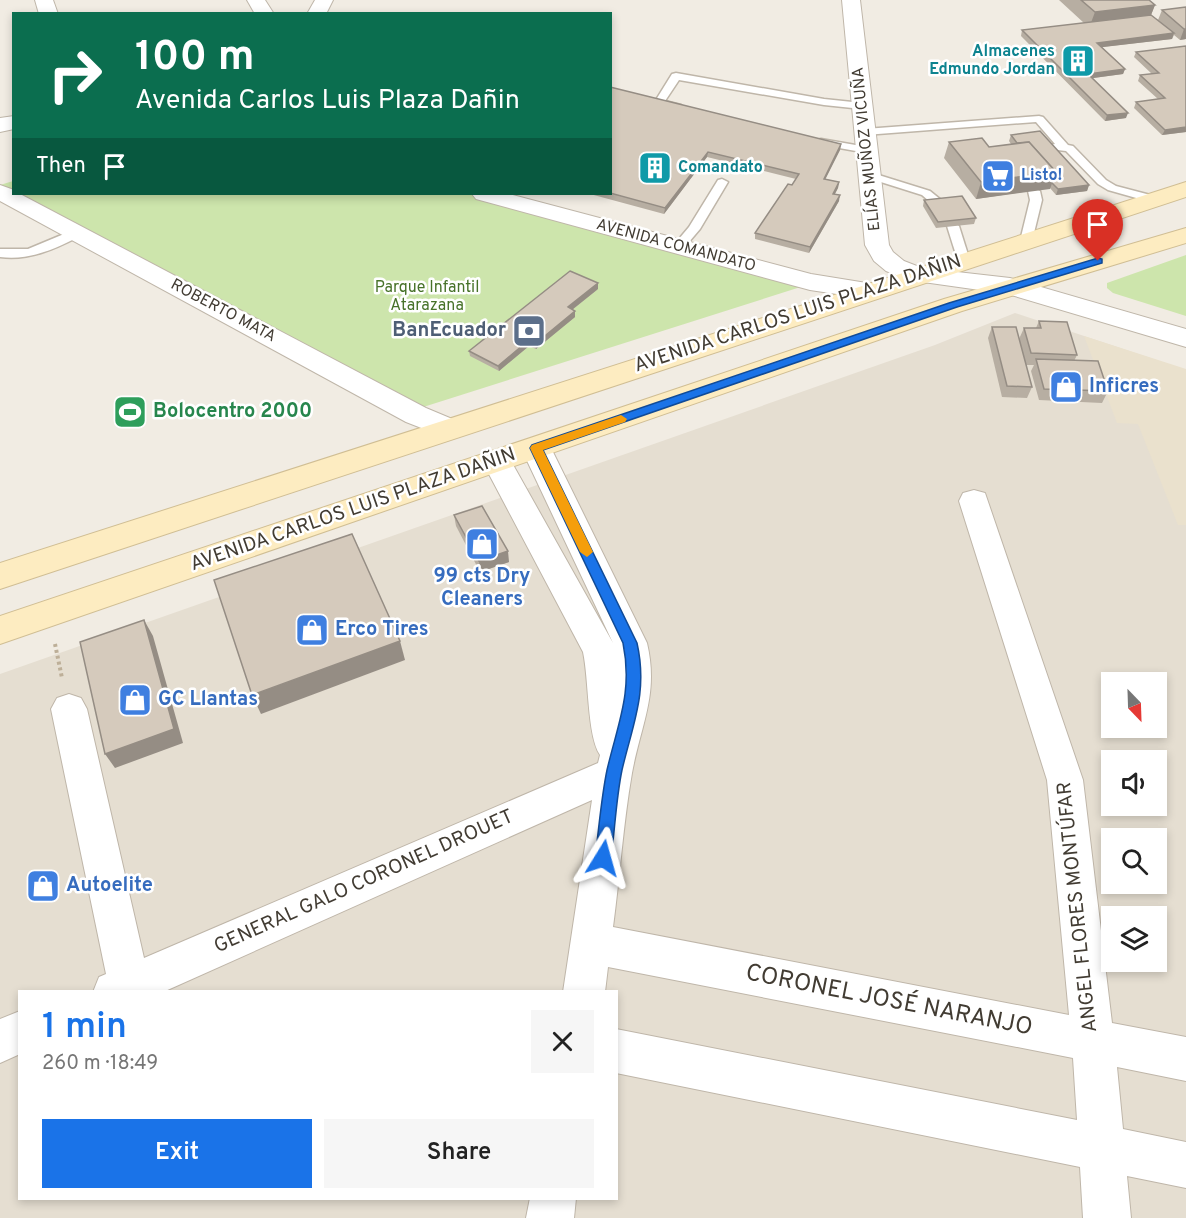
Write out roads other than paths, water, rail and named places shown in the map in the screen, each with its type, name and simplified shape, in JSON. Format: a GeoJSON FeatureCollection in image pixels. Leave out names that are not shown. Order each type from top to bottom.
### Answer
{"type":"FeatureCollection","features":[{"type":"Feature","properties":{"kind":"main road","name":"AVENIDA CARLOS LUIS PLAZA DAÑIN"},"geometry":{"type":"LineString","coordinates":[[0,576],[447,428],[1186,189]]}},
{"type":"Feature","properties":{"kind":"main road","name":"AVENIDA CARLOS LUIS PLAZA DAÑIN"},"geometry":{"type":"LineString","coordinates":[[0,630],[1010,286],[1186,235]]}},
{"type":"Feature","properties":{"kind":"street","name":"ELÍAS MUÑOZ VICUÑA"},"geometry":{"type":"LineString","coordinates":[[851,0],[877,244],[883,256],[895,266],[918,275],[1010,286],[1186,338]]}},
{"type":"Feature","properties":{"kind":"street","name":"ROBERTO MATA"},"geometry":{"type":"LineString","coordinates":[[0,192],[416,415],[447,428]]}},
{"type":"Feature","properties":{"kind":"street","name":"AVENIDA COMANDATO"},"geometry":{"type":"LineString","coordinates":[[488,195],[810,282],[870,291]]}},
{"type":"Feature","properties":{"kind":"street"},"geometry":{"type":"LineString","coordinates":[[536,448],[630,643],[635,666],[635,687],[614,773],[584,990]]}},
{"type":"Feature","properties":{"kind":"street"},"geometry":{"type":"LineString","coordinates":[[496,461],[600,651],[605,673],[614,773]]}},
{"type":"Feature","properties":{"kind":"street","name":"ANGEL FLORES MONTÚFAR"},"geometry":{"type":"LineString","coordinates":[[974,501],[1065,780],[1093,1041],[1107,1218]]}},
{"type":"Feature","properties":{"kind":"street"},"geometry":{"type":"LineString","coordinates":[[69,709],[122,988]]}},
{"type":"Feature","properties":{"kind":"street","name":"GENERAL GALO CORONEL DROUET"},"geometry":{"type":"LineString","coordinates":[[122,988],[614,773]]}},
{"type":"Feature","properties":{"kind":"street","name":"CORONEL JOSÉ NARANJO"},"geometry":{"type":"LineString","coordinates":[[591,943],[1186,1059]]}},
{"type":"Feature","properties":{"kind":"street"},"geometry":{"type":"LineString","coordinates":[[0,1041],[18,1033]]}},
{"type":"Feature","properties":{"kind":"street"},"geometry":{"type":"LineString","coordinates":[[618,1051],[1186,1165]]}},
{"type":"Feature","properties":{"kind":"street"},"geometry":{"type":"LineString","coordinates":[[550,1218],[553,1200]]}},
{"type":"Feature","properties":{"kind":"lane"},"geometry":{"type":"LineString","coordinates":[[693,111],[659,103],[676,76],[824,102],[862,106]]}},
{"type":"Feature","properties":{"kind":"lane"},"geometry":{"type":"LineString","coordinates":[[804,138],[866,141],[1039,119],[1063,146],[1073,151],[1102,182],[1112,188],[1154,199]]}},
{"type":"Feature","properties":{"kind":"lane"},"geometry":{"type":"LineString","coordinates":[[1048,148],[1063,146]]}},
{"type":"Feature","properties":{"kind":"lane"},"geometry":{"type":"LineString","coordinates":[[869,175],[926,194],[939,204]]}},
{"type":"Feature","properties":{"kind":"lane"},"geometry":{"type":"LineString","coordinates":[[679,246],[694,229],[722,182]]}},
{"type":"Feature","properties":{"kind":"lane"},"geometry":{"type":"LineString","coordinates":[[1026,241],[1036,200],[1034,191]]}},
{"type":"Feature","properties":{"kind":"lane"},"geometry":{"type":"LineString","coordinates":[[953,226],[964,261]]}},
{"type":"Feature","properties":{"kind":"lane"},"geometry":{"type":"LineString","coordinates":[[0,253],[14,256],[54,244],[75,233]]}},
{"type":"Feature","properties":{"kind":"place","name":"Almacenes Edmundo Jordan"},"geometry":{"type":"Point","coordinates":[1078,61]}},
{"type":"Feature","properties":{"kind":"place","name":"Comandato"},"geometry":{"type":"Point","coordinates":[655,168]}},
{"type":"Feature","properties":{"kind":"place","name":"Listo!"},"geometry":{"type":"Point","coordinates":[998,176]}},
{"type":"Feature","properties":{"kind":"place","name":"BanEcuador"},"geometry":{"type":"Point","coordinates":[529,331]}},
{"type":"Feature","properties":{"kind":"place","name":"Inficres"},"geometry":{"type":"Point","coordinates":[1066,387]}},
{"type":"Feature","properties":{"kind":"place","name":"Bolocentro 2000"},"geometry":{"type":"Point","coordinates":[130,412]}},
{"type":"Feature","properties":{"kind":"place","name":"99 cts Dry Cleaners"},"geometry":{"type":"Point","coordinates":[482,544]}},
{"type":"Feature","properties":{"kind":"place","name":"Erco Tires"},"geometry":{"type":"Point","coordinates":[312,630]}},
{"type":"Feature","properties":{"kind":"place","name":"GC Llantas"},"geometry":{"type":"Point","coordinates":[135,700]}},
{"type":"Feature","properties":{"kind":"place","name":"Autoelite"},"geometry":{"type":"Point","coordinates":[43,886]}},
{"type":"Feature","properties":{"kind":"park label","name":"Parque Infantil Atarazana"},"geometry":{"type":"Point","coordinates":[427,297]}}]}
